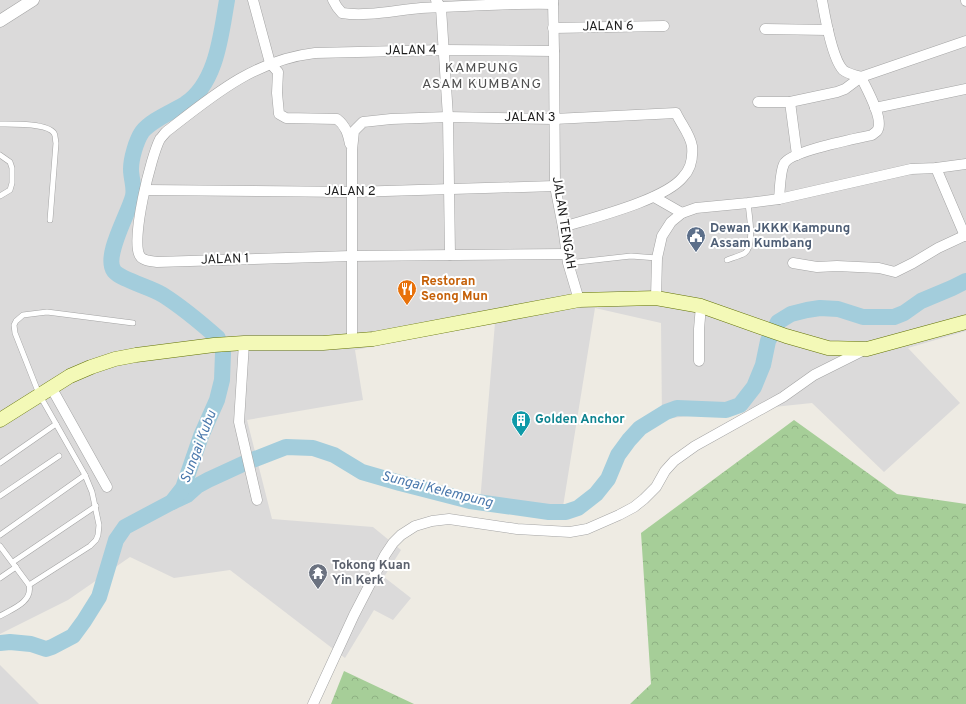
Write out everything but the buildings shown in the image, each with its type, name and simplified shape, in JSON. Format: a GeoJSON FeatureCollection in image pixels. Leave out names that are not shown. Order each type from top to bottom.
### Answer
{"type":"FeatureCollection","features":[{"type":"Feature","properties":{"kind":"main road"},"geometry":{"type":"LineString","coordinates":[[0,420],[45,391],[90,367],[115,359],[214,345],[244,343],[323,343],[373,339],[579,300],[656,298],[701,306],[786,336],[828,348],[867,349],[966,322]]}},
{"type":"Feature","properties":{"kind":"street"},"geometry":{"type":"LineString","coordinates":[[0,21],[33,0]]}},
{"type":"Feature","properties":{"kind":"street"},"geometry":{"type":"LineString","coordinates":[[253,0],[270,63],[278,72],[277,93],[279,114],[286,118],[337,119],[343,124],[348,133],[352,150],[352,340]]}},
{"type":"Feature","properties":{"kind":"street"},"geometry":{"type":"LineString","coordinates":[[333,0],[339,10],[345,13],[380,12],[443,4],[553,2]]}},
{"type":"Feature","properties":{"kind":"street"},"geometry":{"type":"LineString","coordinates":[[780,198],[782,168],[788,159],[811,150],[872,135],[876,132],[878,125],[875,108],[861,77],[848,73],[843,69],[837,58],[828,30],[822,0]]}},
{"type":"Feature","properties":{"kind":"street","name":"JALAN TENGAH"},"geometry":{"type":"LineString","coordinates":[[553,2],[555,186],[567,258],[579,300]]}},
{"type":"Feature","properties":{"kind":"street"},"geometry":{"type":"LineString","coordinates":[[443,4],[443,50],[448,117],[450,255]]}},
{"type":"Feature","properties":{"kind":"street","name":"JALAN 6"},"geometry":{"type":"LineString","coordinates":[[553,28],[664,26]]}},
{"type":"Feature","properties":{"kind":"street"},"geometry":{"type":"LineString","coordinates":[[765,30],[828,30]]}},
{"type":"Feature","properties":{"kind":"street"},"geometry":{"type":"LineString","coordinates":[[758,102],[790,102],[841,91],[861,77],[966,41]]}},
{"type":"Feature","properties":{"kind":"street","name":"JALAN 4"},"geometry":{"type":"LineString","coordinates":[[270,63],[294,56],[314,53],[443,50],[554,50]]}},
{"type":"Feature","properties":{"kind":"street","name":"JALAN 1"},"geometry":{"type":"LineString","coordinates":[[270,63],[224,88],[166,132],[160,139],[142,201],[137,229],[137,248],[141,258],[156,262],[351,256],[450,255],[567,258]]}},
{"type":"Feature","properties":{"kind":"street"},"geometry":{"type":"LineString","coordinates":[[875,108],[966,90]]}},
{"type":"Feature","properties":{"kind":"street"},"geometry":{"type":"LineString","coordinates":[[790,102],[797,155]]}},
{"type":"Feature","properties":{"kind":"street","name":"JALAN 3"},"geometry":{"type":"LineString","coordinates":[[352,150],[354,131],[363,122],[391,119],[448,117],[554,119],[676,113],[690,138],[692,156],[690,168],[683,178],[677,184],[654,197],[563,227]]}},
{"type":"Feature","properties":{"kind":"street"},"geometry":{"type":"LineString","coordinates":[[656,298],[657,258],[659,247],[666,228],[682,213],[696,208],[780,198],[911,169],[936,168],[966,164]]}},
{"type":"Feature","properties":{"kind":"street"},"geometry":{"type":"LineString","coordinates":[[794,263],[817,267],[837,266],[879,268],[895,272],[913,264],[938,248],[966,235],[936,168]]}},
{"type":"Feature","properties":{"kind":"street","name":"JALAN 2"},"geometry":{"type":"LineString","coordinates":[[145,190],[352,192],[555,186]]}},
{"type":"Feature","properties":{"kind":"street"},"geometry":{"type":"LineString","coordinates":[[654,197],[682,213]]}},
{"type":"Feature","properties":{"kind":"street"},"geometry":{"type":"LineString","coordinates":[[699,361],[701,306]]}},
{"type":"Feature","properties":{"kind":"street"},"geometry":{"type":"LineString","coordinates":[[244,343],[239,422],[257,500]]}},
{"type":"Feature","properties":{"kind":"street"},"geometry":{"type":"LineString","coordinates":[[313,704],[354,615],[385,554],[401,535],[415,526],[432,521],[449,519],[517,529],[570,532],[587,528],[620,515],[634,507],[656,487],[665,471],[674,461],[695,446],[783,397],[814,375],[867,349]]}},
{"type":"Feature","properties":{"kind":"street"},"geometry":{"type":"LineString","coordinates":[[45,391],[107,487]]}},
{"type":"Feature","properties":{"kind":"lane"},"geometry":{"type":"LineString","coordinates":[[0,124],[43,127],[53,132],[56,143],[50,220]]}},
{"type":"Feature","properties":{"kind":"lane"},"geometry":{"type":"LineString","coordinates":[[0,155],[10,162],[12,168],[12,183],[10,190],[0,196]]}},
{"type":"Feature","properties":{"kind":"lane"},"geometry":{"type":"LineString","coordinates":[[727,260],[745,253],[748,248],[750,238],[748,203]]}},
{"type":"Feature","properties":{"kind":"lane"},"geometry":{"type":"LineString","coordinates":[[567,258],[631,256],[657,258]]}},
{"type":"Feature","properties":{"kind":"lane"},"geometry":{"type":"LineString","coordinates":[[29,585],[90,546],[96,540],[99,526],[96,506],[85,475],[56,424],[45,391],[15,333],[14,325],[16,320],[23,315],[47,312],[133,323]]}},
{"type":"Feature","properties":{"kind":"lane"},"geometry":{"type":"LineString","coordinates":[[0,463],[56,424]]}},
{"type":"Feature","properties":{"kind":"lane"},"geometry":{"type":"LineString","coordinates":[[0,496],[58,456]]}},
{"type":"Feature","properties":{"kind":"lane"},"geometry":{"type":"LineString","coordinates":[[0,535],[85,475]]}},
{"type":"Feature","properties":{"kind":"lane"},"geometry":{"type":"LineString","coordinates":[[0,578],[15,565],[96,506]]}},
{"type":"Feature","properties":{"kind":"lane"},"geometry":{"type":"LineString","coordinates":[[0,546],[29,585],[30,591],[29,596],[26,599],[0,616]]}},
{"type":"Feature","properties":{"kind":"shaded area"},"geometry":{"type":"Polygon","coordinates":[[[0,0],[966,0],[966,331],[908,348],[960,403],[884,472],[812,403],[662,419],[661,323],[595,308],[561,519],[480,502],[495,323],[355,350],[363,400],[247,420],[272,519],[373,527],[401,550],[384,577],[411,598],[393,620],[374,610],[345,658],[230,570],[174,578],[130,557],[68,600],[0,634],[0,0]]]}},
{"type":"Feature","properties":{"kind":"shaded area"},"geometry":{"type":"Polygon","coordinates":[[[0,665],[39,704],[0,704],[0,665]]]}},
{"type":"Feature","properties":{"kind":"green space"},"geometry":{"type":"Polygon","coordinates":[[[794,420],[897,494],[966,504],[966,704],[630,704],[651,684],[641,533],[794,420]]]}},
{"type":"Feature","properties":{"kind":"green space"},"geometry":{"type":"Polygon","coordinates":[[[344,671],[414,704],[331,704],[344,671]]]}},
{"type":"Feature","properties":{"kind":"waterway","name":"Sungai Kubu"},"geometry":{"type":"LineString","coordinates":[[218,338],[191,315],[163,295],[118,274],[114,271],[111,264],[114,245],[133,196],[134,189],[131,165],[138,140],[146,128],[156,120],[185,104],[196,95],[204,84],[216,57],[227,0]]}},
{"type":"Feature","properties":{"kind":"waterway","name":"Sungai Kelempung"},"geometry":{"type":"LineString","coordinates":[[172,502],[187,495],[197,486],[208,480],[245,463],[286,447],[313,448],[334,455],[362,472],[470,501],[549,512],[566,512],[578,508],[596,494],[608,479],[618,455],[629,440],[640,428],[666,412],[677,408],[726,410],[740,405],[754,387],[763,365],[768,341],[778,322],[791,314],[820,308],[838,309],[863,317],[894,317],[904,313],[921,301],[966,281]]}},
{"type":"Feature","properties":{"kind":"waterway","name":"Sungai Kubu"},"geometry":{"type":"LineString","coordinates":[[0,643],[10,642],[31,644],[46,649],[73,636],[99,597],[116,540],[125,527],[172,502],[183,488],[201,436],[217,400],[222,380],[223,353]]}},
{"type":"Feature","properties":{"kind":"place","name":"Dewan JKKK Kampung Assam Kumbang"},"geometry":{"type":"Point","coordinates":[696,253]}},
{"type":"Feature","properties":{"kind":"place","name":"Restoran Seong Mun"},"geometry":{"type":"Point","coordinates":[407,306]}},
{"type":"Feature","properties":{"kind":"place","name":"Golden Anchor"},"geometry":{"type":"Point","coordinates":[521,437]}},
{"type":"Feature","properties":{"kind":"place","name":"Tokong Kuan Yin Kerk"},"geometry":{"type":"Point","coordinates":[318,590]}},
{"type":"Feature","properties":{"kind":"district","name":"KAMPUNG ASAM KUMBANG"},"geometry":{"type":"Point","coordinates":[482,76]}}]}
